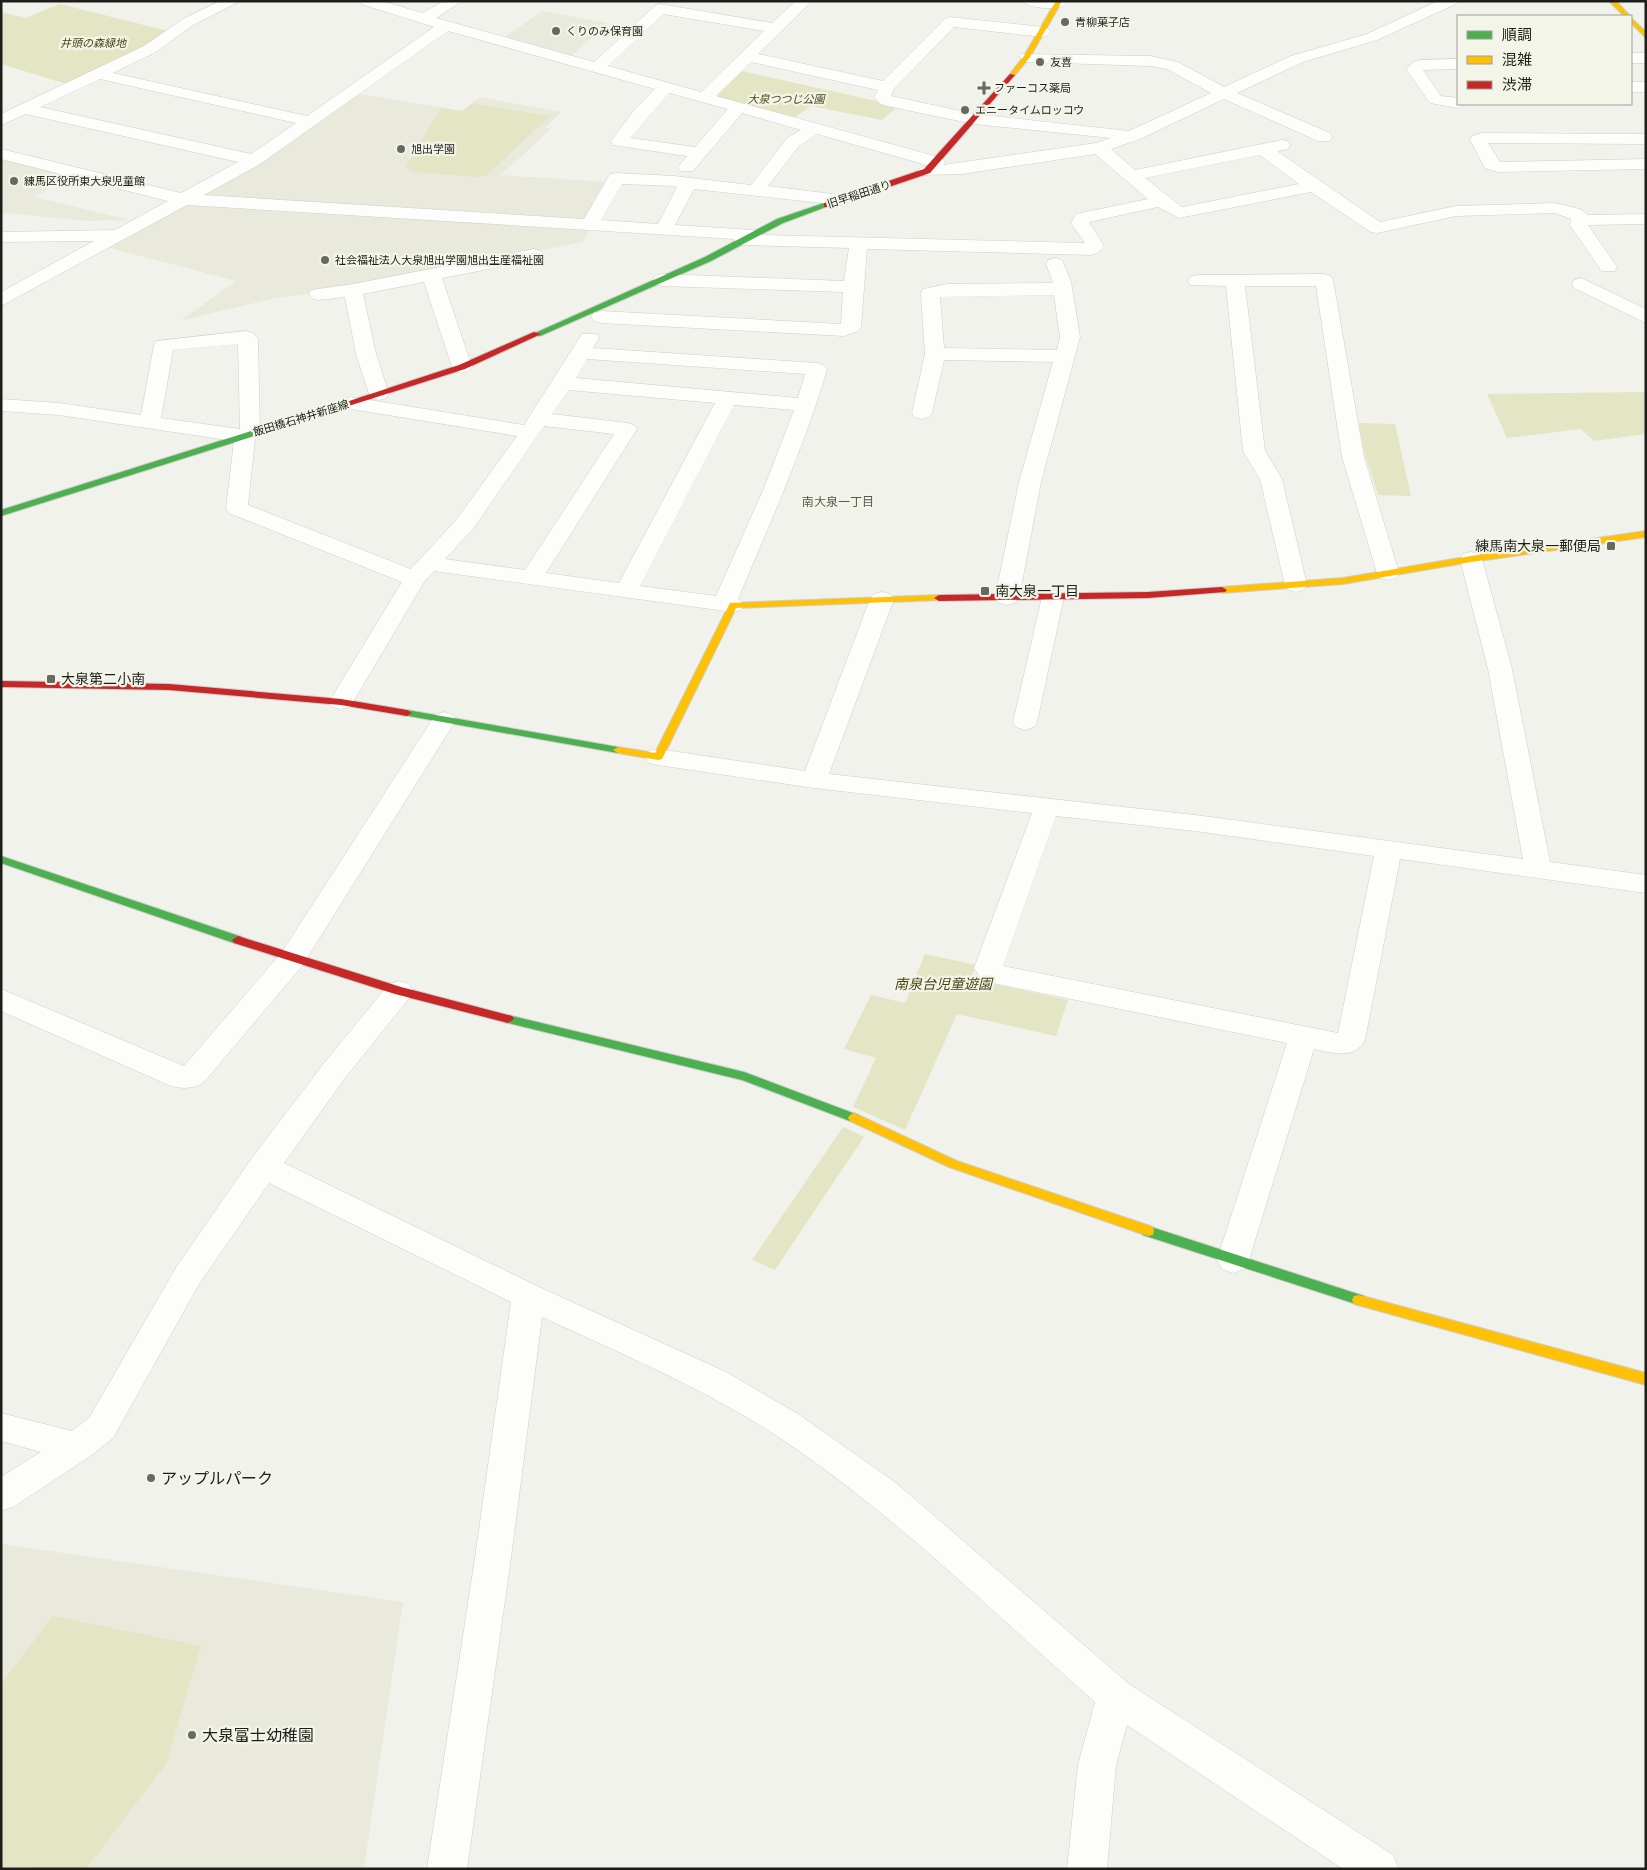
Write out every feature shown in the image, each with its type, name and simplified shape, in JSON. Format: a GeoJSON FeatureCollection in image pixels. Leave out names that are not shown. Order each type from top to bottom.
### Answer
{"type":"FeatureCollection","features":[{"type":"Feature","properties":{"kind":"street"},"geometry":{"type":"LineString","coordinates":[[1,120],[150,49],[188,22],[233,1]]}},
{"type":"Feature","properties":{"kind":"street"},"geometry":{"type":"LineString","coordinates":[[366,1],[446,26],[815,128],[932,166],[962,169],[1099,148],[1134,135],[1297,59],[1372,37],[1451,1]]}},
{"type":"Feature","properties":{"kind":"street"},"geometry":{"type":"LineString","coordinates":[[423,19],[455,1]]}},
{"type":"Feature","properties":{"kind":"street"},"geometry":{"type":"LineString","coordinates":[[1029,1],[1059,2]]}},
{"type":"Feature","properties":{"kind":"street"},"geometry":{"type":"LineString","coordinates":[[1612,1],[1626,15]]}},
{"type":"Feature","properties":{"kind":"street"},"geometry":{"type":"LineString","coordinates":[[705,97],[733,71],[798,2]]}},
{"type":"Feature","properties":{"kind":"street","name":"旧早稲田通り"},"geometry":{"type":"LineString","coordinates":[[598,313],[780,222],[932,166],[1027,57],[1059,2]]}},
{"type":"Feature","properties":{"kind":"street"},"geometry":{"type":"LineString","coordinates":[[598,67],[660,9],[774,28]]}},
{"type":"Feature","properties":{"kind":"street"},"geometry":{"type":"LineString","coordinates":[[1632,21],[1646,36]]}},
{"type":"Feature","properties":{"kind":"street"},"geometry":{"type":"LineString","coordinates":[[1043,32],[950,22],[882,95],[887,101],[974,119],[1134,135]]}},
{"type":"Feature","properties":{"kind":"street"},"geometry":{"type":"LineString","coordinates":[[1,300],[254,160],[446,26]]}},
{"type":"Feature","properties":{"kind":"street"},"geometry":{"type":"LineString","coordinates":[[746,56],[887,88]]}},
{"type":"Feature","properties":{"kind":"street"},"geometry":{"type":"LineString","coordinates":[[1027,57],[1168,64],[1225,94],[1324,137],[1134,175]]}},
{"type":"Feature","properties":{"kind":"street"},"geometry":{"type":"LineString","coordinates":[[1632,58],[1646,58]]}},
{"type":"Feature","properties":{"kind":"street"},"geometry":{"type":"LineString","coordinates":[[1457,64],[1420,65],[1414,69],[1436,100],[1457,103]]}},
{"type":"Feature","properties":{"kind":"street"},"geometry":{"type":"LineString","coordinates":[[98,74],[309,122]]}},
{"type":"Feature","properties":{"kind":"street"},"geometry":{"type":"LineString","coordinates":[[667,86],[641,113],[619,141],[699,152]]}},
{"type":"Feature","properties":{"kind":"street"},"geometry":{"type":"LineString","coordinates":[[1632,87],[1646,87]]}},
{"type":"Feature","properties":{"kind":"street"},"geometry":{"type":"LineString","coordinates":[[664,230],[681,182],[699,152],[739,107]]}},
{"type":"Feature","properties":{"kind":"street"},"geometry":{"type":"LineString","coordinates":[[25,109],[254,160]]}},
{"type":"Feature","properties":{"kind":"street"},"geometry":{"type":"LineString","coordinates":[[756,190],[793,142],[815,128]]}},
{"type":"Feature","properties":{"kind":"street"},"geometry":{"type":"LineString","coordinates":[[1646,139],[1482,138],[1478,140],[1491,164],[1497,166],[1646,164]]}},
{"type":"Feature","properties":{"kind":"street"},"geometry":{"type":"LineString","coordinates":[[1099,148],[1134,175],[1176,212],[1184,213],[1314,186]]}},
{"type":"Feature","properties":{"kind":"street"},"geometry":{"type":"LineString","coordinates":[[1264,149],[1376,228],[1456,211],[1555,208],[1574,213],[1584,220]]}},
{"type":"Feature","properties":{"kind":"street"},"geometry":{"type":"LineString","coordinates":[[1,154],[183,199],[664,230],[748,238],[859,243],[1091,250],[1095,246],[1090,234],[1080,223],[1082,218],[1162,201]]}},
{"type":"Feature","properties":{"kind":"street"},"geometry":{"type":"LineString","coordinates":[[589,225],[616,178],[681,182],[840,200]]}},
{"type":"Feature","properties":{"kind":"street"},"geometry":{"type":"LineString","coordinates":[[1608,267],[1578,226],[1580,220],[1646,219]]}},
{"type":"Feature","properties":{"kind":"street"},"geometry":{"type":"LineString","coordinates":[[1,237],[120,235]]}},
{"type":"Feature","properties":{"kind":"street"},"geometry":{"type":"LineString","coordinates":[[341,702],[422,572],[465,524],[535,426],[580,353],[598,313],[844,330],[851,327],[853,287],[859,243]]}},
{"type":"Feature","properties":{"kind":"street"},"geometry":{"type":"LineString","coordinates":[[318,294],[353,290],[534,255]]}},
{"type":"Feature","properties":{"kind":"street"},"geometry":{"type":"LineString","coordinates":[[1007,598],[1030,482],[1070,337],[1062,289],[1055,264]]}},
{"type":"Feature","properties":{"kind":"street"},"geometry":{"type":"LineString","coordinates":[[431,274],[462,367]]}},
{"type":"Feature","properties":{"kind":"street"},"geometry":{"type":"LineString","coordinates":[[662,280],[853,287]]}},
{"type":"Feature","properties":{"kind":"street"},"geometry":{"type":"LineString","coordinates":[[1235,280],[1254,451],[1271,478],[1296,585]]}},
{"type":"Feature","properties":{"kind":"street"},"geometry":{"type":"LineString","coordinates":[[1197,281],[1324,280],[1353,457],[1388,573]]}},
{"type":"Feature","properties":{"kind":"street"},"geometry":{"type":"LineString","coordinates":[[1581,284],[1646,316]]}},
{"type":"Feature","properties":{"kind":"street"},"geometry":{"type":"LineString","coordinates":[[922,413],[935,354],[930,293],[942,290],[1062,289]]}},
{"type":"Feature","properties":{"kind":"street"},"geometry":{"type":"LineString","coordinates":[[353,290],[366,354],[379,394]]}},
{"type":"Feature","properties":{"kind":"street","name":"飯田橋石神井新座線"},"geometry":{"type":"LineString","coordinates":[[1,513],[462,367],[598,313]]}},
{"type":"Feature","properties":{"kind":"street"},"geometry":{"type":"LineString","coordinates":[[150,423],[164,345],[246,337],[248,339],[248,435],[237,508],[422,572],[531,578],[625,592],[728,604],[882,599],[1148,595],[1296,585],[1343,581],[1471,559],[1646,534]]}},
{"type":"Feature","properties":{"kind":"street"},"geometry":{"type":"LineString","coordinates":[[580,353],[816,369],[807,405],[792,447],[728,604],[658,757]]}},
{"type":"Feature","properties":{"kind":"street"},"geometry":{"type":"LineString","coordinates":[[935,354],[1065,356]]}},
{"type":"Feature","properties":{"kind":"street"},"geometry":{"type":"LineString","coordinates":[[563,383],[807,405]]}},
{"type":"Feature","properties":{"kind":"street"},"geometry":{"type":"LineString","coordinates":[[625,592],[727,399]]}},
{"type":"Feature","properties":{"kind":"street"},"geometry":{"type":"LineString","coordinates":[[351,403],[535,426],[627,429],[531,578]]}},
{"type":"Feature","properties":{"kind":"street"},"geometry":{"type":"LineString","coordinates":[[1,405],[59,409],[248,435]]}},
{"type":"Feature","properties":{"kind":"street"},"geometry":{"type":"LineString","coordinates":[[1471,559],[1500,668],[1538,870]]}},
{"type":"Feature","properties":{"kind":"street"},"geometry":{"type":"LineString","coordinates":[[1025,722],[1053,597]]}},
{"type":"Feature","properties":{"kind":"street"},"geometry":{"type":"LineString","coordinates":[[814,780],[882,599]]}},
{"type":"Feature","properties":{"kind":"street"},"geometry":{"type":"LineString","coordinates":[[1,684],[218,690],[341,702],[658,757],[814,780],[1047,806],[1389,849],[1646,884]]}},
{"type":"Feature","properties":{"kind":"street"},"geometry":{"type":"LineString","coordinates":[[1,999],[172,1074],[188,1078],[194,1074],[292,959],[444,720]]}},
{"type":"Feature","properties":{"kind":"street"},"geometry":{"type":"LineString","coordinates":[[1047,806],[988,968],[990,972],[1303,1038],[1342,1044],[1348,1043],[1351,1040],[1389,849]]}},
{"type":"Feature","properties":{"kind":"street"},"geometry":{"type":"LineString","coordinates":[[1,859],[292,959],[399,991],[744,1076],[833,1108],[953,1164],[1233,1260],[1382,1307],[1646,1379]]}},
{"type":"Feature","properties":{"kind":"street"},"geometry":{"type":"LineString","coordinates":[[1,1496],[77,1447],[101,1428],[188,1276],[263,1166],[335,1070],[399,991]]}},
{"type":"Feature","properties":{"kind":"street"},"geometry":{"type":"LineString","coordinates":[[1233,1260],[1303,1038]]}},
{"type":"Feature","properties":{"kind":"street"},"geometry":{"type":"LineString","coordinates":[[263,1166],[528,1296],[714,1382],[786,1424],[884,1494],[1116,1696],[1380,1869]]}},
{"type":"Feature","properties":{"kind":"street"},"geometry":{"type":"LineString","coordinates":[[447,1869],[528,1296]]}},
{"type":"Feature","properties":{"kind":"street"},"geometry":{"type":"LineString","coordinates":[[1,1427],[77,1447]]}},
{"type":"Feature","properties":{"kind":"street"},"geometry":{"type":"LineString","coordinates":[[1087,1869],[1097,1765],[1116,1696]]}},
{"type":"Feature","properties":{"kind":"shaded area","name":"くりのみ保育園"},"geometry":{"type":"Polygon","coordinates":[[[542,11],[608,23],[570,57],[502,39],[542,11]]]}},
{"type":"Feature","properties":{"kind":"shaded area","name":"旭出学園"},"geometry":{"type":"Polygon","coordinates":[[[354,93],[462,111],[480,97],[561,112],[545,128],[551,129],[501,175],[607,182],[583,223],[190,198],[354,93]]]}},
{"type":"Feature","properties":{"kind":"shaded area"},"geometry":{"type":"Polygon","coordinates":[[[1,158],[69,177],[34,197],[130,220],[86,221],[6,213],[1,215],[1,158]]]}},
{"type":"Feature","properties":{"kind":"shaded area","name":"社会福祉法人大泉旭出学園旭出生産福祉園"},"geometry":{"type":"Polygon","coordinates":[[[183,202],[590,228],[583,242],[366,286],[275,298],[180,321],[236,281],[106,247],[183,202]]]}},
{"type":"Feature","properties":{"kind":"shaded area","name":"大泉富士幼稚園"},"geometry":{"type":"Polygon","coordinates":[[[1,1544],[403,1602],[364,1869],[1,1869],[1,1544]]]}},
{"type":"Feature","properties":{"kind":"green space","name":"井頭の森緑地"},"geometry":{"type":"Polygon","coordinates":[[[60,4],[172,32],[70,85],[1,64],[1,12],[25,18],[60,4]]]}},
{"type":"Feature","properties":{"kind":"green space","name":"大泉つつじ公園"},"geometry":{"type":"Polygon","coordinates":[[[742,71],[898,106],[882,120],[811,106],[792,119],[713,96],[742,71]]]}},
{"type":"Feature","properties":{"kind":"green space"},"geometry":{"type":"Polygon","coordinates":[[[473,103],[550,116],[487,175],[477,177],[413,172],[406,167],[441,108],[462,111],[473,103]]]}},
{"type":"Feature","properties":{"kind":"green space"},"geometry":{"type":"Polygon","coordinates":[[[1646,392],[1646,434],[1594,441],[1581,429],[1507,438],[1487,394],[1646,392]]]}},
{"type":"Feature","properties":{"kind":"green space"},"geometry":{"type":"Polygon","coordinates":[[[1359,423],[1395,424],[1411,496],[1378,495],[1364,452],[1359,423]]]}},
{"type":"Feature","properties":{"kind":"green space","name":"南泉台児童遊園"},"geometry":{"type":"Polygon","coordinates":[[[925,954],[976,965],[971,979],[1068,1000],[1056,1036],[957,1014],[905,1130],[853,1107],[876,1058],[844,1049],[871,995],[905,1003],[925,954]]]}},
{"type":"Feature","properties":{"kind":"green space"},"geometry":{"type":"Polygon","coordinates":[[[843,1127],[864,1137],[775,1270],[752,1260],[843,1127]]]}},
{"type":"Feature","properties":{"kind":"green space"},"geometry":{"type":"Polygon","coordinates":[[[53,1616],[201,1646],[166,1764],[86,1869],[1,1867],[1,1684],[53,1616]]]}},
{"type":"Feature","properties":{"kind":"traffic: fast"},"geometry":{"type":"LineString","coordinates":[[537,334],[708,259],[780,221],[827,205]]}},
{"type":"Feature","properties":{"kind":"traffic: fast"},"geometry":{"type":"LineString","coordinates":[[1,513],[289,422]]}},
{"type":"Feature","properties":{"kind":"traffic: fast"},"geometry":{"type":"LineString","coordinates":[[407,713],[618,750]]}},
{"type":"Feature","properties":{"kind":"traffic: fast"},"geometry":{"type":"LineString","coordinates":[[1,859],[238,940]]}},
{"type":"Feature","properties":{"kind":"traffic: fast"},"geometry":{"type":"LineString","coordinates":[[508,1019],[744,1076],[854,1118]]}},
{"type":"Feature","properties":{"kind":"traffic: fast"},"geometry":{"type":"LineString","coordinates":[[1148,1231],[1359,1300]]}},
{"type":"Feature","properties":{"kind":"traffic: slow"},"geometry":{"type":"LineString","coordinates":[[1012,75],[1027,57],[1059,1]]}},
{"type":"Feature","properties":{"kind":"traffic: slow"},"geometry":{"type":"LineString","coordinates":[[1612,1],[1626,15]]}},
{"type":"Feature","properties":{"kind":"traffic: slow"},"geometry":{"type":"LineString","coordinates":[[1632,21],[1646,36]]}},
{"type":"Feature","properties":{"kind":"traffic: slow"},"geometry":{"type":"LineString","coordinates":[[1222,590],[1343,581],[1471,559],[1646,534]]}},
{"type":"Feature","properties":{"kind":"traffic: slow"},"geometry":{"type":"LineString","coordinates":[[618,750],[658,757],[733,605],[939,598]]}},
{"type":"Feature","properties":{"kind":"traffic: slow"},"geometry":{"type":"LineString","coordinates":[[854,1118],[953,1164],[1148,1231]]}},
{"type":"Feature","properties":{"kind":"traffic: slow"},"geometry":{"type":"LineString","coordinates":[[1359,1300],[1646,1379]]}},
{"type":"Feature","properties":{"kind":"traffic: jam"},"geometry":{"type":"LineString","coordinates":[[827,205],[927,171],[1012,75]]}},
{"type":"Feature","properties":{"kind":"traffic: jam"},"geometry":{"type":"LineString","coordinates":[[289,422],[462,367],[537,334]]}},
{"type":"Feature","properties":{"kind":"traffic: jam"},"geometry":{"type":"LineString","coordinates":[[939,598],[1148,595],[1222,590]]}},
{"type":"Feature","properties":{"kind":"traffic: jam"},"geometry":{"type":"LineString","coordinates":[[1,684],[169,687],[341,702],[407,713]]}},
{"type":"Feature","properties":{"kind":"traffic: jam"},"geometry":{"type":"LineString","coordinates":[[238,940],[399,991],[508,1019]]}},
{"type":"Feature","properties":{"kind":"place","name":"青柳菓子店"},"geometry":{"type":"Point","coordinates":[1065,22]}},
{"type":"Feature","properties":{"kind":"place","name":"くりのみ保育園"},"geometry":{"type":"Point","coordinates":[556,31]}},
{"type":"Feature","properties":{"kind":"place","name":"友喜"},"geometry":{"type":"Point","coordinates":[1040,62]}},
{"type":"Feature","properties":{"kind":"place","name":"ファーコス薬局"},"geometry":{"type":"Point","coordinates":[984,88]}},
{"type":"Feature","properties":{"kind":"place","name":"エニータイムロッコウ"},"geometry":{"type":"Point","coordinates":[965,110]}},
{"type":"Feature","properties":{"kind":"place","name":"旭出学園"},"geometry":{"type":"Point","coordinates":[401,149]}},
{"type":"Feature","properties":{"kind":"place","name":"練馬区役所東大泉児童館"},"geometry":{"type":"Point","coordinates":[14,181]}},
{"type":"Feature","properties":{"kind":"place","name":"社会福祉法人大泉旭出学園旭出生産福祉園"},"geometry":{"type":"Point","coordinates":[325,260]}},
{"type":"Feature","properties":{"kind":"place","name":"練馬南大泉一郵便局"},"geometry":{"type":"Point","coordinates":[1611,546]}},
{"type":"Feature","properties":{"kind":"place","name":"南大泉一丁目"},"geometry":{"type":"Point","coordinates":[985,591]}},
{"type":"Feature","properties":{"kind":"place","name":"大泉第二小南"},"geometry":{"type":"Point","coordinates":[51,679]}},
{"type":"Feature","properties":{"kind":"place","name":"アップルパーク"},"geometry":{"type":"Point","coordinates":[151,1478]}},
{"type":"Feature","properties":{"kind":"place","name":"大泉富士幼稚園"},"geometry":{"type":"Point","coordinates":[192,1735]}},
{"type":"Feature","properties":{"kind":"district","name":"南大泉一丁目"},"geometry":{"type":"Point","coordinates":[838,501]}}]}
